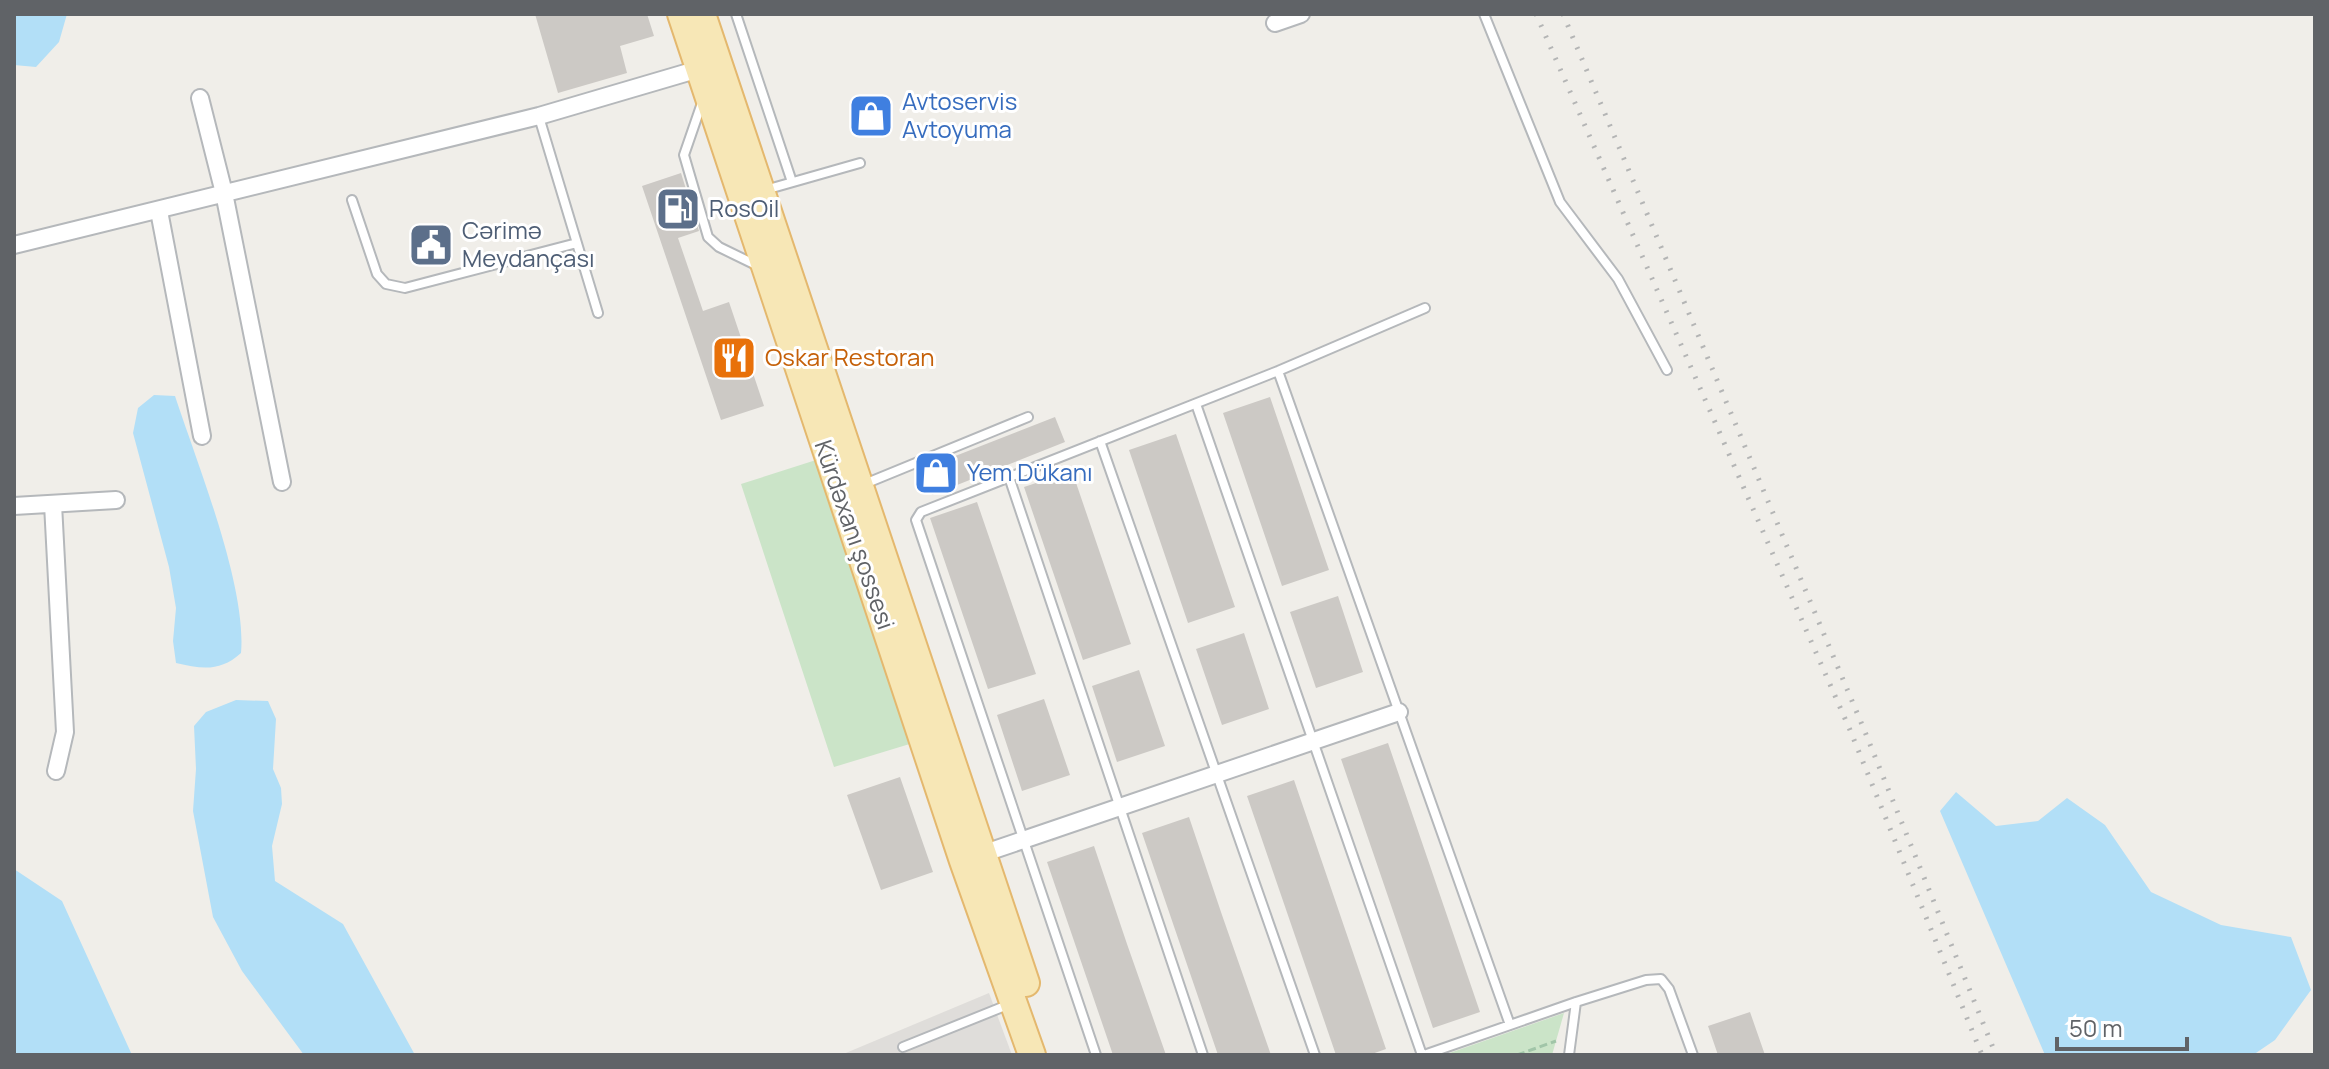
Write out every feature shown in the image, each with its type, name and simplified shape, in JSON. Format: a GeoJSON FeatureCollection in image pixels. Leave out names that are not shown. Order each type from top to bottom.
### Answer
{"type":"FeatureCollection","features":[{"type":"Feature","properties":{"kind":"main road","name":"Kürdəxanı şossesi"},"geometry":{"type":"LineString","coordinates":[[681,14],[760,191],[857,486],[1032,1055]]}},
{"type":"Feature","properties":{"kind":"main road","name":"Kürdəxanı şossesi"},"geometry":{"type":"LineString","coordinates":[[702,14],[710,81],[765,270],[973,857],[1050,1055]]}},
{"type":"Feature","properties":{"kind":"street"},"geometry":{"type":"LineString","coordinates":[[1275,23],[1301,14]]}},
{"type":"Feature","properties":{"kind":"street"},"geometry":{"type":"LineString","coordinates":[[14,245],[539,116],[710,81]]}},
{"type":"Feature","properties":{"kind":"street"},"geometry":{"type":"LineString","coordinates":[[200,98],[224,193],[282,482]]}},
{"type":"Feature","properties":{"kind":"street"},"geometry":{"type":"LineString","coordinates":[[159,211],[202,436]]}},
{"type":"Feature","properties":{"kind":"street"},"geometry":{"type":"LineString","coordinates":[[14,506],[116,500]]}},
{"type":"Feature","properties":{"kind":"street"},"geometry":{"type":"LineString","coordinates":[[53,504],[65,732],[56,771]]}},
{"type":"Feature","properties":{"kind":"street"},"geometry":{"type":"LineString","coordinates":[[973,857],[1399,712]]}},
{"type":"Feature","properties":{"kind":"lane"},"geometry":{"type":"LineString","coordinates":[[736,14],[792,182]]}},
{"type":"Feature","properties":{"kind":"lane"},"geometry":{"type":"LineString","coordinates":[[1484,14],[1560,202],[1618,279],[1667,370]]}},
{"type":"Feature","properties":{"kind":"lane"},"geometry":{"type":"LineString","coordinates":[[710,81],[684,155],[708,237],[719,247],[765,270]]}},
{"type":"Feature","properties":{"kind":"lane"},"geometry":{"type":"LineString","coordinates":[[539,116],[598,313]]}},
{"type":"Feature","properties":{"kind":"lane"},"geometry":{"type":"LineString","coordinates":[[760,191],[860,163]]}},
{"type":"Feature","properties":{"kind":"lane"},"geometry":{"type":"LineString","coordinates":[[352,200],[377,274],[386,284],[405,288],[577,243]]}},
{"type":"Feature","properties":{"kind":"lane"},"geometry":{"type":"LineString","coordinates":[[1096,1055],[916,528],[921,512],[1278,371],[1425,308]]}},
{"type":"Feature","properties":{"kind":"lane"},"geometry":{"type":"LineString","coordinates":[[1278,371],[1510,1025]]}},
{"type":"Feature","properties":{"kind":"lane"},"geometry":{"type":"LineString","coordinates":[[1196,404],[1423,1055],[1576,1002],[1646,980],[1661,979],[1669,989],[1693,1055]]}},
{"type":"Feature","properties":{"kind":"lane"},"geometry":{"type":"LineString","coordinates":[[857,486],[1028,417]]}},
{"type":"Feature","properties":{"kind":"lane"},"geometry":{"type":"LineString","coordinates":[[1100,441],[1214,775],[1315,1055]]}},
{"type":"Feature","properties":{"kind":"lane"},"geometry":{"type":"LineString","coordinates":[[1009,477],[1203,1055]]}},
{"type":"Feature","properties":{"kind":"lane"},"geometry":{"type":"LineString","coordinates":[[1569,1055],[1576,1002]]}},
{"type":"Feature","properties":{"kind":"lane"},"geometry":{"type":"LineString","coordinates":[[903,1047],[1015,1003]]}},
{"type":"Feature","properties":{"kind":"path"},"geometry":{"type":"LineString","coordinates":[[1517,1055],[1556,1041]]}},
{"type":"Feature","properties":{"kind":"shaded area"},"geometry":{"type":"Polygon","coordinates":[[[989,993],[1012,1055],[841,1055],[989,993]]]}},
{"type":"Feature","properties":{"kind":"green space"},"geometry":{"type":"Polygon","coordinates":[[[816,460],[913,743],[834,767],[741,484],[816,460]]]}},
{"type":"Feature","properties":{"kind":"green space"},"geometry":{"type":"Polygon","coordinates":[[[1564,1013],[1552,1055],[1444,1055],[1564,1013]]]}},
{"type":"Feature","properties":{"kind":"water"},"geometry":{"type":"Polygon","coordinates":[[[14,14],[67,14],[59,42],[36,67],[14,65],[14,14]]]}},
{"type":"Feature","properties":{"kind":"water"},"geometry":{"type":"Polygon","coordinates":[[[154,395],[175,396],[229,560],[241,625],[241,653],[218,666],[176,663],[173,641],[176,608],[169,567],[133,433],[138,408],[154,395]]]}},
{"type":"Feature","properties":{"kind":"water"},"geometry":{"type":"Polygon","coordinates":[[[236,700],[268,701],[276,719],[273,769],[281,788],[282,804],[272,846],[275,881],[343,924],[415,1055],[304,1055],[242,971],[213,917],[193,811],[196,769],[194,726],[206,712],[236,700]]]}},
{"type":"Feature","properties":{"kind":"water"},"geometry":{"type":"Polygon","coordinates":[[[1956,792],[1996,826],[2038,821],[2067,798],[2105,825],[2151,892],[2221,925],[2291,937],[2311,990],[2275,1040],[2253,1055],[2045,1055],[1940,811],[1956,792]]]}},
{"type":"Feature","properties":{"kind":"water"},"geometry":{"type":"Polygon","coordinates":[[[14,869],[62,901],[132,1055],[14,1055],[14,869]]]}},
{"type":"Feature","properties":{"kind":"building"},"geometry":{"type":"Polygon","coordinates":[[[535,14],[647,14],[654,36],[620,46],[627,73],[558,93],[535,14]]]}},
{"type":"Feature","properties":{"kind":"building"},"geometry":{"type":"Polygon","coordinates":[[[681,173],[699,231],[678,238],[703,311],[729,302],[764,406],[721,420],[642,186],[681,173]]]}},
{"type":"Feature","properties":{"kind":"building"},"geometry":{"type":"Polygon","coordinates":[[[1270,397],[1329,570],[1282,586],[1223,413],[1270,397]]]}},
{"type":"Feature","properties":{"kind":"building"},"geometry":{"type":"Polygon","coordinates":[[[1055,417],[1065,442],[932,495],[922,469],[1055,417]]]}},
{"type":"Feature","properties":{"kind":"building"},"geometry":{"type":"Polygon","coordinates":[[[1176,434],[1235,607],[1188,623],[1129,450],[1176,434]]]}},
{"type":"Feature","properties":{"kind":"building"},"geometry":{"type":"Polygon","coordinates":[[[1072,471],[1131,644],[1083,660],[1024,487],[1072,471]]]}},
{"type":"Feature","properties":{"kind":"building"},"geometry":{"type":"Polygon","coordinates":[[[977,502],[1036,674],[988,689],[930,518],[977,502]]]}},
{"type":"Feature","properties":{"kind":"building"},"geometry":{"type":"Polygon","coordinates":[[[1338,596],[1363,672],[1316,688],[1290,612],[1338,596]]]}},
{"type":"Feature","properties":{"kind":"building"},"geometry":{"type":"Polygon","coordinates":[[[1244,633],[1269,709],[1222,725],[1196,649],[1244,633]]]}},
{"type":"Feature","properties":{"kind":"building"},"geometry":{"type":"Polygon","coordinates":[[[1139,670],[1165,746],[1117,762],[1092,686],[1139,670]]]}},
{"type":"Feature","properties":{"kind":"building"},"geometry":{"type":"Polygon","coordinates":[[[1044,699],[1070,775],[1022,791],[997,715],[1044,699]]]}},
{"type":"Feature","properties":{"kind":"building"},"geometry":{"type":"Polygon","coordinates":[[[1388,743],[1480,1012],[1433,1028],[1341,759],[1388,743]]]}},
{"type":"Feature","properties":{"kind":"building"},"geometry":{"type":"Polygon","coordinates":[[[900,777],[933,872],[881,890],[847,795],[900,777]]]}},
{"type":"Feature","properties":{"kind":"building"},"geometry":{"type":"Polygon","coordinates":[[[1294,780],[1386,1049],[1369,1055],[1336,1055],[1247,796],[1294,780]]]}},
{"type":"Feature","properties":{"kind":"building"},"geometry":{"type":"Polygon","coordinates":[[[1189,817],[1271,1055],[1218,1055],[1142,833],[1189,817]]]}},
{"type":"Feature","properties":{"kind":"building"},"geometry":{"type":"Polygon","coordinates":[[[1094,846],[1166,1055],[1113,1055],[1047,862],[1094,846]]]}},
{"type":"Feature","properties":{"kind":"building"},"geometry":{"type":"Polygon","coordinates":[[[1750,1012],[1765,1055],[1718,1055],[1708,1026],[1750,1012]]]}},
{"type":"Feature","properties":{"kind":"railway"},"geometry":{"type":"LineString","coordinates":[[1536,14],[1850,730],[1982,1055]]}},
{"type":"Feature","properties":{"kind":"railway"},"geometry":{"type":"LineString","coordinates":[[1563,14],[1863,727],[1996,1055]]}},
{"type":"Feature","properties":{"kind":"place","name":"Avtoservis Avtoyuma"},"geometry":{"type":"Point","coordinates":[871,116]}},
{"type":"Feature","properties":{"kind":"place","name":"RosOil"},"geometry":{"type":"Point","coordinates":[678,209]}},
{"type":"Feature","properties":{"kind":"place","name":"Cərimə Meydançası"},"geometry":{"type":"Point","coordinates":[431,245]}},
{"type":"Feature","properties":{"kind":"place","name":"Oskar Restoran"},"geometry":{"type":"Point","coordinates":[734,358]}},
{"type":"Feature","properties":{"kind":"place","name":"Yem Dükanı"},"geometry":{"type":"Point","coordinates":[936,473]}}]}
